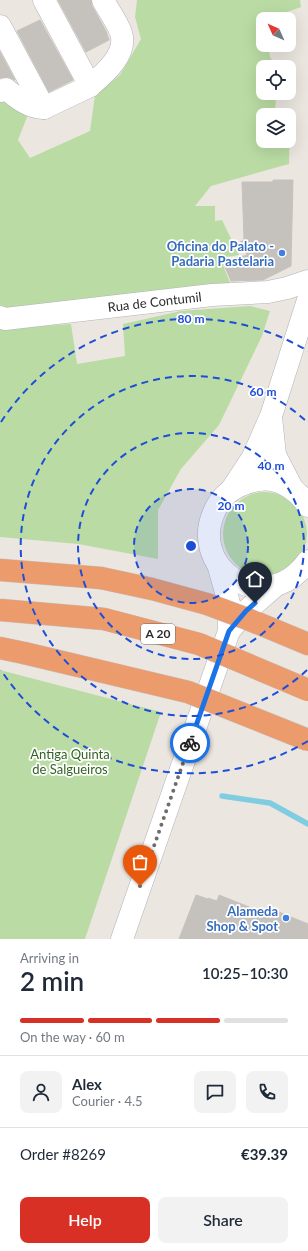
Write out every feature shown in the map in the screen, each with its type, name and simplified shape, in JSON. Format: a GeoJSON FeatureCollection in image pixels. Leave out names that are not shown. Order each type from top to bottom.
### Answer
{"type":"FeatureCollection","features":[{"type":"Feature","properties":{"kind":"highway"},"geometry":{"type":"LineString","coordinates":[[0,570],[109,580],[152,588],[207,604],[308,644]]}},
{"type":"Feature","properties":{"kind":"highway","name":"A 20"},"geometry":{"type":"LineString","coordinates":[[0,610],[104,619],[199,644],[308,690]]}},
{"type":"Feature","properties":{"kind":"highway"},"geometry":{"type":"LineString","coordinates":[[250,620],[308,629]]}},
{"type":"Feature","properties":{"kind":"highway"},"geometry":{"type":"LineString","coordinates":[[0,648],[188,692],[308,740]]}},
{"type":"Feature","properties":{"kind":"street"},"geometry":{"type":"LineString","coordinates":[[44,0],[90,86]]}},
{"type":"Feature","properties":{"kind":"street"},"geometry":{"type":"LineString","coordinates":[[0,91],[6,89],[29,105],[36,108],[44,108],[90,86],[104,73],[115,59],[120,52],[122,42],[121,32],[103,0]]}},
{"type":"Feature","properties":{"kind":"street"},"geometry":{"type":"LineString","coordinates":[[0,26],[44,108]]}},
{"type":"Feature","properties":{"kind":"street","name":"Rua de Contumil"},"geometry":{"type":"LineString","coordinates":[[2,318],[212,295],[268,292],[308,281]]}},
{"type":"Feature","properties":{"kind":"street"},"geometry":{"type":"LineString","coordinates":[[122,939],[229,631],[228,603],[218,564],[211,549],[208,532],[212,516],[220,501],[232,489],[253,457],[271,416],[308,300]]}},
{"type":"Feature","properties":{"kind":"street"},"geometry":{"type":"LineString","coordinates":[[271,416],[276,456],[292,488]]}},
{"type":"Feature","properties":{"kind":"street"},"geometry":{"type":"LineString","coordinates":[[232,489],[246,482],[262,480],[277,482],[292,488],[304,499],[308,506]]}},
{"type":"Feature","properties":{"kind":"street"},"geometry":{"type":"LineString","coordinates":[[218,564],[229,576],[242,584],[258,588],[274,586],[288,581],[301,571],[308,561]]}},
{"type":"Feature","properties":{"kind":"street"},"geometry":{"type":"LineString","coordinates":[[229,631],[246,611],[274,586]]}},
{"type":"Feature","properties":{"kind":"green space"},"geometry":{"type":"Polygon","coordinates":[[[137,0],[300,0],[301,7],[287,12],[256,12],[256,52],[269,52],[272,60],[256,60],[256,100],[276,100],[275,108],[256,108],[256,148],[289,148],[289,164],[211,186],[195,206],[215,206],[215,221],[222,220],[239,255],[220,258],[231,285],[14,311],[0,305],[0,93],[29,112],[18,140],[30,158],[90,131],[95,95],[120,75],[141,39],[135,17],[137,0]]]}},
{"type":"Feature","properties":{"kind":"green space"},"geometry":{"type":"Polygon","coordinates":[[[250,306],[270,311],[262,336],[219,425],[181,469],[158,510],[158,559],[78,544],[0,537],[0,329],[71,324],[77,364],[125,356],[123,324],[181,311],[250,306]]]}},
{"type":"Feature","properties":{"kind":"green space"},"geometry":{"type":"Polygon","coordinates":[[[265,492],[281,495],[295,504],[304,518],[307,534],[304,550],[295,564],[281,573],[265,576],[249,573],[235,564],[226,550],[223,534],[226,518],[235,504],[249,495],[265,492]]]}},
{"type":"Feature","properties":{"kind":"green space","name":"Antiga Quinta de Salgueiros"},"geometry":{"type":"Polygon","coordinates":[[[0,670],[161,712],[85,939],[0,939],[0,670]]]}},
{"type":"Feature","properties":{"kind":"building"},"geometry":{"type":"Polygon","coordinates":[[[58,0],[91,0],[92,6],[106,31],[109,40],[86,52],[58,0]]]}},
{"type":"Feature","properties":{"kind":"building"},"geometry":{"type":"Polygon","coordinates":[[[40,20],[73,80],[49,92],[17,31],[40,20]]]}},
{"type":"Feature","properties":{"kind":"building"},"geometry":{"type":"Polygon","coordinates":[[[0,52],[15,80],[8,77],[0,78],[0,52]]]}},
{"type":"Feature","properties":{"kind":"building"},"geometry":{"type":"Polygon","coordinates":[[[273,180],[293,180],[291,266],[263,280],[231,281],[223,262],[247,255],[240,242],[244,240],[242,182],[273,182],[273,180]]]}},
{"type":"Feature","properties":{"kind":"building"},"geometry":{"type":"Polygon","coordinates":[[[196,895],[217,901],[219,895],[264,913],[267,907],[308,924],[308,939],[179,939],[196,895]]]}},
{"type":"Feature","properties":{"kind":"waterway"},"geometry":{"type":"LineString","coordinates":[[222,796],[270,803],[308,824]]}},
{"type":"Feature","properties":{"kind":"way so far"},"geometry":{"type":"LineString","coordinates":[[140,886],[190,743]]}},
{"type":"Feature","properties":{"kind":"place","name":"Oficina do Palato - Padaria Pastelaria"},"geometry":{"type":"Point","coordinates":[282,253]}},
{"type":"Feature","properties":{"kind":"place","name":"Alameda Shop & Spot"},"geometry":{"type":"Point","coordinates":[286,918]}},
{"type":"Feature","properties":{"kind":"route"},"geometry":{"type":"LineString","coordinates":[[190,743],[229,631],[255,603]]}}]}
